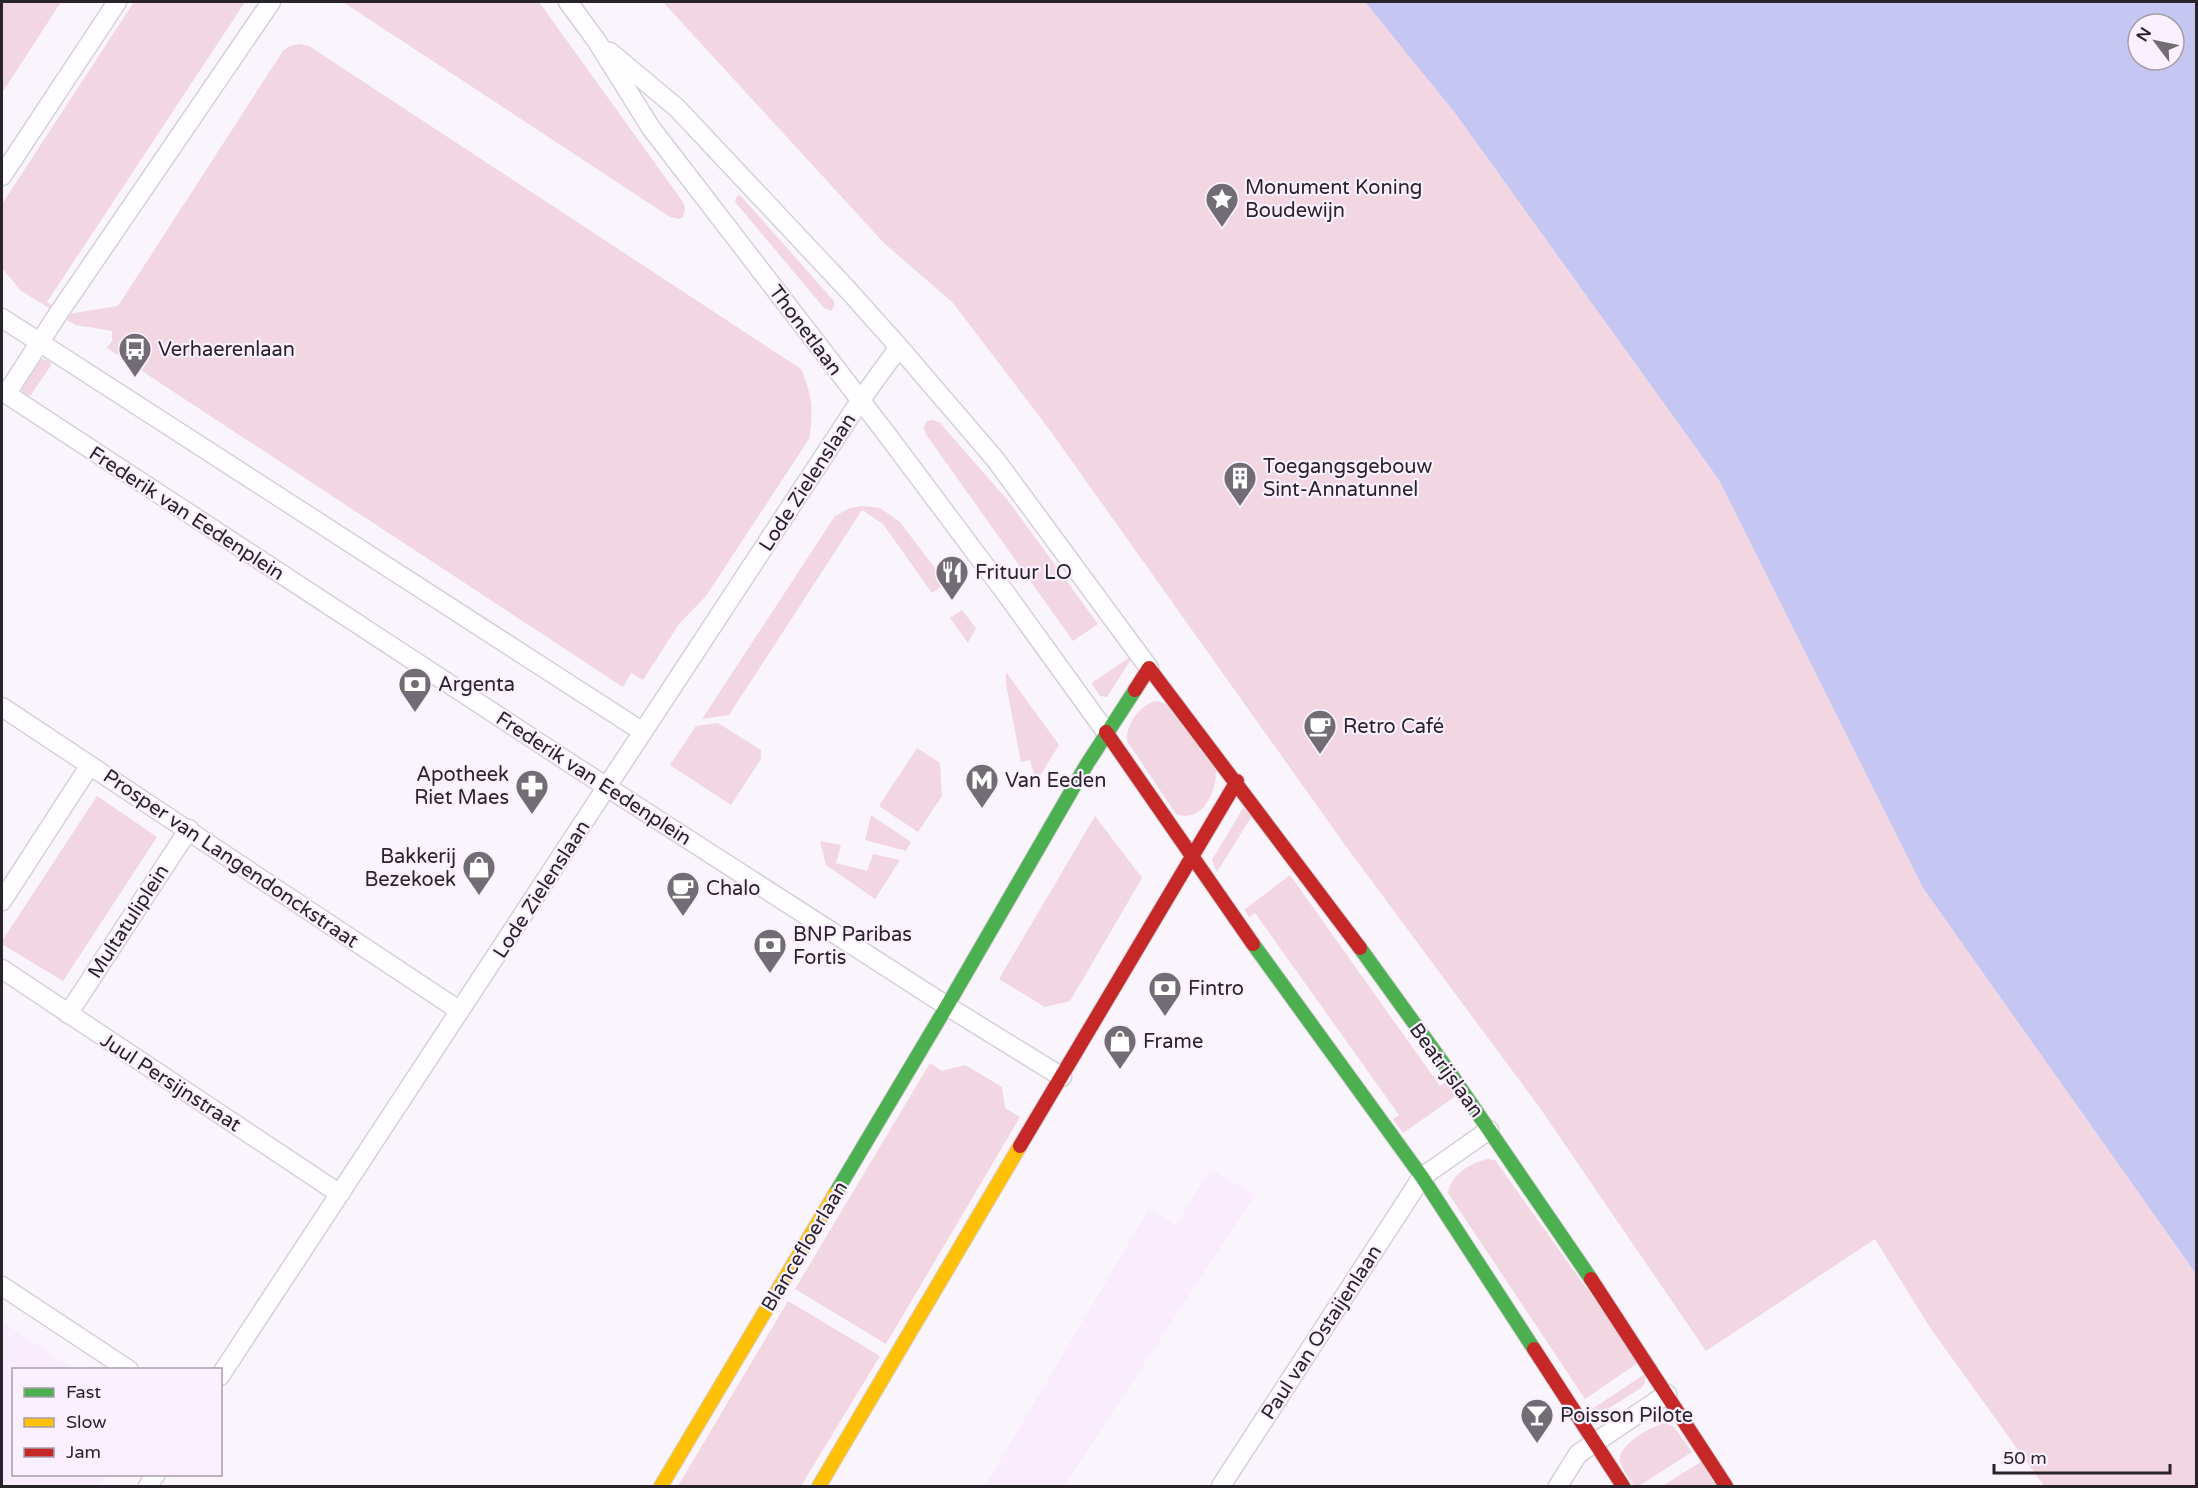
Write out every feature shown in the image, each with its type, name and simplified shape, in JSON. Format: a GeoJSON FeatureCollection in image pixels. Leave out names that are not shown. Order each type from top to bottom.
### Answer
{"type":"FeatureCollection","features":[{"type":"Feature","properties":{"kind":"street"},"geometry":{"type":"LineString","coordinates":[[2,176],[117,2]]}},
{"type":"Feature","properties":{"kind":"street"},"geometry":{"type":"LineString","coordinates":[[4,392],[271,2]]}},
{"type":"Feature","properties":{"kind":"street","name":"Thonetlaan"},"geometry":{"type":"LineString","coordinates":[[568,2],[596,40],[651,128],[1007,595],[1107,732]]}},
{"type":"Feature","properties":{"kind":"street","name":"Thonetlaan"},"geometry":{"type":"LineString","coordinates":[[596,40],[677,108],[899,347],[995,459],[1149,668]]}},
{"type":"Feature","properties":{"kind":"street"},"geometry":{"type":"LineString","coordinates":[[2,318],[643,732]]}},
{"type":"Feature","properties":{"kind":"street","name":"Lode Zielenslaan"},"geometry":{"type":"LineString","coordinates":[[222,1373],[860,401],[899,347]]}},
{"type":"Feature","properties":{"kind":"street","name":"Frederik van Eedenplein"},"geometry":{"type":"LineString","coordinates":[[4,392],[947,1006]]}},
{"type":"Feature","properties":{"kind":"street","name":"Blancefloerlaan"},"geometry":{"type":"LineString","coordinates":[[661,1486],[1107,732],[1149,668]]}},
{"type":"Feature","properties":{"kind":"street","name":"Beatrijslaan"},"geometry":{"type":"LineString","coordinates":[[1149,668],[1238,781],[1489,1130],[1668,1395],[1726,1486]]}},
{"type":"Feature","properties":{"kind":"street","name":"Prosper van Langendonckstraat"},"geometry":{"type":"LineString","coordinates":[[2,707],[460,1011]]}},
{"type":"Feature","properties":{"kind":"street"},"geometry":{"type":"LineString","coordinates":[[1107,732],[1192,858],[1422,1177],[1623,1486]]}},
{"type":"Feature","properties":{"kind":"street"},"geometry":{"type":"LineString","coordinates":[[2,901],[90,765]]}},
{"type":"Feature","properties":{"kind":"street"},"geometry":{"type":"LineString","coordinates":[[819,1486],[1238,781]]}},
{"type":"Feature","properties":{"kind":"street","name":"Multatuliplein"},"geometry":{"type":"LineString","coordinates":[[68,1014],[189,829]]}},
{"type":"Feature","properties":{"kind":"street","name":"Juul Persijnstraat"},"geometry":{"type":"LineString","coordinates":[[2,969],[340,1194]]}},
{"type":"Feature","properties":{"kind":"street"},"geometry":{"type":"LineString","coordinates":[[947,1006],[1062,1077]]}},
{"type":"Feature","properties":{"kind":"street"},"geometry":{"type":"LineString","coordinates":[[1422,1177],[1489,1130]]}},
{"type":"Feature","properties":{"kind":"street","name":"Paul van Ostaijenlaan"},"geometry":{"type":"LineString","coordinates":[[1221,1486],[1422,1177]]}},
{"type":"Feature","properties":{"kind":"street"},"geometry":{"type":"LineString","coordinates":[[2,1286],[126,1368]]}},
{"type":"Feature","properties":{"kind":"street"},"geometry":{"type":"LineString","coordinates":[[1558,1486],[1578,1454],[1668,1395]]}},
{"type":"Feature","properties":{"kind":"shaded area"},"geometry":{"type":"Polygon","coordinates":[[[2,2],[61,2],[2,93],[2,2]]]}},
{"type":"Feature","properties":{"kind":"shaded area"},"geometry":{"type":"Polygon","coordinates":[[[134,2],[245,2],[47,302],[53,306],[51,309],[21,291],[2,268],[2,204],[134,2]]]}},
{"type":"Feature","properties":{"kind":"shaded area"},"geometry":{"type":"Polygon","coordinates":[[[343,2],[539,2],[683,202],[685,209],[683,217],[679,219],[670,217],[343,2]]]}},
{"type":"Feature","properties":{"kind":"shaded area"},"geometry":{"type":"Polygon","coordinates":[[[663,2],[1365,2],[1455,113],[1719,480],[1923,888],[2196,1274],[2196,1486],[2044,1486],[1931,1329],[1875,1239],[1706,1351],[1540,1108],[1345,845],[1049,429],[953,303],[884,243],[663,2]]]}},
{"type":"Feature","properties":{"kind":"shaded area"},"geometry":{"type":"Polygon","coordinates":[[[299,44],[309,46],[801,369],[811,403],[809,439],[706,596],[679,624],[643,680],[631,673],[623,687],[107,348],[112,341],[112,331],[76,325],[65,319],[68,314],[118,306],[283,51],[299,44]]]}},
{"type":"Feature","properties":{"kind":"shaded area"},"geometry":{"type":"Polygon","coordinates":[[[740,195],[833,300],[835,305],[831,311],[824,308],[736,203],[737,196],[740,195]]]}},
{"type":"Feature","properties":{"kind":"shaded area"},"geometry":{"type":"Polygon","coordinates":[[[40,359],[52,364],[30,396],[23,393],[20,385],[40,359]]]}},
{"type":"Feature","properties":{"kind":"shaded area"},"geometry":{"type":"Polygon","coordinates":[[[933,420],[940,423],[1010,503],[1098,624],[1073,641],[925,433],[924,427],[927,421],[933,420]]]}},
{"type":"Feature","properties":{"kind":"shaded area"},"geometry":{"type":"Polygon","coordinates":[[[862,506],[880,508],[900,522],[946,583],[932,593],[883,524],[862,510],[729,715],[702,719],[835,516],[850,508],[862,506]]]}},
{"type":"Feature","properties":{"kind":"shaded area"},"geometry":{"type":"Polygon","coordinates":[[[962,610],[976,628],[968,643],[950,618],[962,610]]]}},
{"type":"Feature","properties":{"kind":"shaded area"},"geometry":{"type":"Polygon","coordinates":[[[1130,657],[1130,661],[1107,697],[1100,696],[1093,682],[1130,657]]]}},
{"type":"Feature","properties":{"kind":"shaded area"},"geometry":{"type":"Polygon","coordinates":[[[1006,672],[1059,745],[1036,782],[1030,760],[1021,762],[1006,684],[1006,672]]]}},
{"type":"Feature","properties":{"kind":"shaded area"},"geometry":{"type":"Polygon","coordinates":[[[1157,701],[1166,704],[1216,770],[1211,796],[1200,810],[1193,814],[1185,816],[1176,814],[1127,741],[1129,728],[1135,716],[1145,706],[1157,701]]]}},
{"type":"Feature","properties":{"kind":"shaded area"},"geometry":{"type":"Polygon","coordinates":[[[718,723],[761,750],[761,759],[731,805],[670,765],[696,726],[718,723]]]}},
{"type":"Feature","properties":{"kind":"shaded area"},"geometry":{"type":"Polygon","coordinates":[[[917,748],[940,763],[942,796],[918,832],[879,806],[917,748]]]}},
{"type":"Feature","properties":{"kind":"shaded area"},"geometry":{"type":"Polygon","coordinates":[[[97,796],[157,837],[63,981],[2,944],[2,941],[97,796]]]}},
{"type":"Feature","properties":{"kind":"shaded area"},"geometry":{"type":"Polygon","coordinates":[[[1243,808],[1253,814],[1217,872],[1212,860],[1243,808]]]}},
{"type":"Feature","properties":{"kind":"shaded area"},"geometry":{"type":"Polygon","coordinates":[[[871,815],[911,842],[906,851],[865,840],[871,815]]]}},
{"type":"Feature","properties":{"kind":"shaded area"},"geometry":{"type":"Polygon","coordinates":[[[1095,816],[1142,878],[1070,1001],[1045,1007],[999,979],[1095,816]]]}},
{"type":"Feature","properties":{"kind":"shaded area"},"geometry":{"type":"Polygon","coordinates":[[[820,841],[841,845],[836,863],[867,871],[873,854],[900,860],[875,899],[826,865],[820,841]]]}},
{"type":"Feature","properties":{"kind":"shaded area"},"geometry":{"type":"Polygon","coordinates":[[[1290,875],[1440,1086],[1446,1082],[1456,1096],[1403,1133],[1393,1119],[1399,1115],[1255,913],[1249,917],[1244,910],[1290,875]]]}},
{"type":"Feature","properties":{"kind":"shaded area"},"geometry":{"type":"Polygon","coordinates":[[[930,1063],[942,1071],[965,1065],[1002,1087],[1005,1108],[1020,1117],[886,1344],[795,1289],[930,1063]]]}},
{"type":"Feature","properties":{"kind":"shaded area"},"geometry":{"type":"Polygon","coordinates":[[[1488,1159],[1495,1160],[1639,1362],[1585,1399],[1448,1193],[1457,1175],[1475,1163],[1488,1159]]]}},
{"type":"Feature","properties":{"kind":"shaded area"},"geometry":{"type":"Polygon","coordinates":[[[1210,1169],[1255,1195],[1064,1486],[985,1486],[1149,1209],[1176,1225],[1210,1169]]]}},
{"type":"Feature","properties":{"kind":"shaded area"},"geometry":{"type":"Polygon","coordinates":[[[788,1301],[880,1356],[801,1486],[678,1486],[788,1301]]]}},
{"type":"Feature","properties":{"kind":"shaded area"},"geometry":{"type":"Polygon","coordinates":[[[2,1322],[72,1368],[12,1368],[12,1476],[106,1476],[99,1486],[2,1486],[2,1322]]]}},
{"type":"Feature","properties":{"kind":"shaded area"},"geometry":{"type":"Polygon","coordinates":[[[1645,1374],[1645,1383],[1641,1388],[1603,1412],[1599,1413],[1592,1409],[1645,1374]]]}},
{"type":"Feature","properties":{"kind":"shaded area"},"geometry":{"type":"Polygon","coordinates":[[[1666,1423],[1674,1427],[1692,1452],[1639,1486],[1634,1486],[1621,1464],[1621,1455],[1637,1436],[1666,1423]]]}},
{"type":"Feature","properties":{"kind":"shaded area"},"geometry":{"type":"Polygon","coordinates":[[[1701,1462],[1716,1486],[1662,1486],[1701,1462]]]}},
{"type":"Feature","properties":{"kind":"water"},"geometry":{"type":"Polygon","coordinates":[[[1365,2],[2196,2],[2196,1274],[1923,888],[1719,480],[1455,113],[1365,2]]]}},
{"type":"Feature","properties":{"kind":"traffic: fast"},"geometry":{"type":"LineString","coordinates":[[835,1194],[1087,764],[1135,690]]}},
{"type":"Feature","properties":{"kind":"traffic: fast"},"geometry":{"type":"LineString","coordinates":[[1253,944],[1422,1177],[1534,1349]]}},
{"type":"Feature","properties":{"kind":"traffic: fast"},"geometry":{"type":"LineString","coordinates":[[1360,948],[1448,1070],[1591,1279]]}},
{"type":"Feature","properties":{"kind":"traffic: slow"},"geometry":{"type":"LineString","coordinates":[[819,1486],[1020,1146]]}},
{"type":"Feature","properties":{"kind":"traffic: slow"},"geometry":{"type":"LineString","coordinates":[[661,1486],[835,1194]]}},
{"type":"Feature","properties":{"kind":"traffic: jam"},"geometry":{"type":"LineString","coordinates":[[1135,690],[1149,668],[1360,948]]}},
{"type":"Feature","properties":{"kind":"traffic: jam"},"geometry":{"type":"LineString","coordinates":[[1106,732],[1253,944]]}},
{"type":"Feature","properties":{"kind":"traffic: jam"},"geometry":{"type":"LineString","coordinates":[[1020,1146],[1237,781]]}},
{"type":"Feature","properties":{"kind":"traffic: jam"},"geometry":{"type":"LineString","coordinates":[[1591,1279],[1726,1486]]}},
{"type":"Feature","properties":{"kind":"traffic: jam"},"geometry":{"type":"LineString","coordinates":[[1534,1349],[1623,1486]]}},
{"type":"Feature","properties":{"kind":"place","name":"Monument Koning Boudewijn"},"geometry":{"type":"Point","coordinates":[1222,228]}},
{"type":"Feature","properties":{"kind":"place","name":"Verhaerenlaan"},"geometry":{"type":"Point","coordinates":[135,378]}},
{"type":"Feature","properties":{"kind":"place","name":"Toegangsgebouw Sint-Annatunnel"},"geometry":{"type":"Point","coordinates":[1240,507]}},
{"type":"Feature","properties":{"kind":"place","name":"Frituur LO"},"geometry":{"type":"Point","coordinates":[952,601]}},
{"type":"Feature","properties":{"kind":"place","name":"Argenta"},"geometry":{"type":"Point","coordinates":[415,713]}},
{"type":"Feature","properties":{"kind":"place","name":"Retro Café"},"geometry":{"type":"Point","coordinates":[1320,755]}},
{"type":"Feature","properties":{"kind":"place","name":"Van Eeden"},"geometry":{"type":"Point","coordinates":[982,809]}},
{"type":"Feature","properties":{"kind":"place","name":"Apotheek Riet Maes"},"geometry":{"type":"Point","coordinates":[532,815]}},
{"type":"Feature","properties":{"kind":"place","name":"Bakkerij Bezekoek"},"geometry":{"type":"Point","coordinates":[479,896]}},
{"type":"Feature","properties":{"kind":"place","name":"Chalo"},"geometry":{"type":"Point","coordinates":[683,917]}},
{"type":"Feature","properties":{"kind":"place","name":"BNP Paribas Fortis"},"geometry":{"type":"Point","coordinates":[770,974]}},
{"type":"Feature","properties":{"kind":"place","name":"Fintro"},"geometry":{"type":"Point","coordinates":[1165,1017]}},
{"type":"Feature","properties":{"kind":"place","name":"Frame"},"geometry":{"type":"Point","coordinates":[1120,1070]}},
{"type":"Feature","properties":{"kind":"place","name":"Poisson Pilote"},"geometry":{"type":"Point","coordinates":[1537,1444]}}]}
